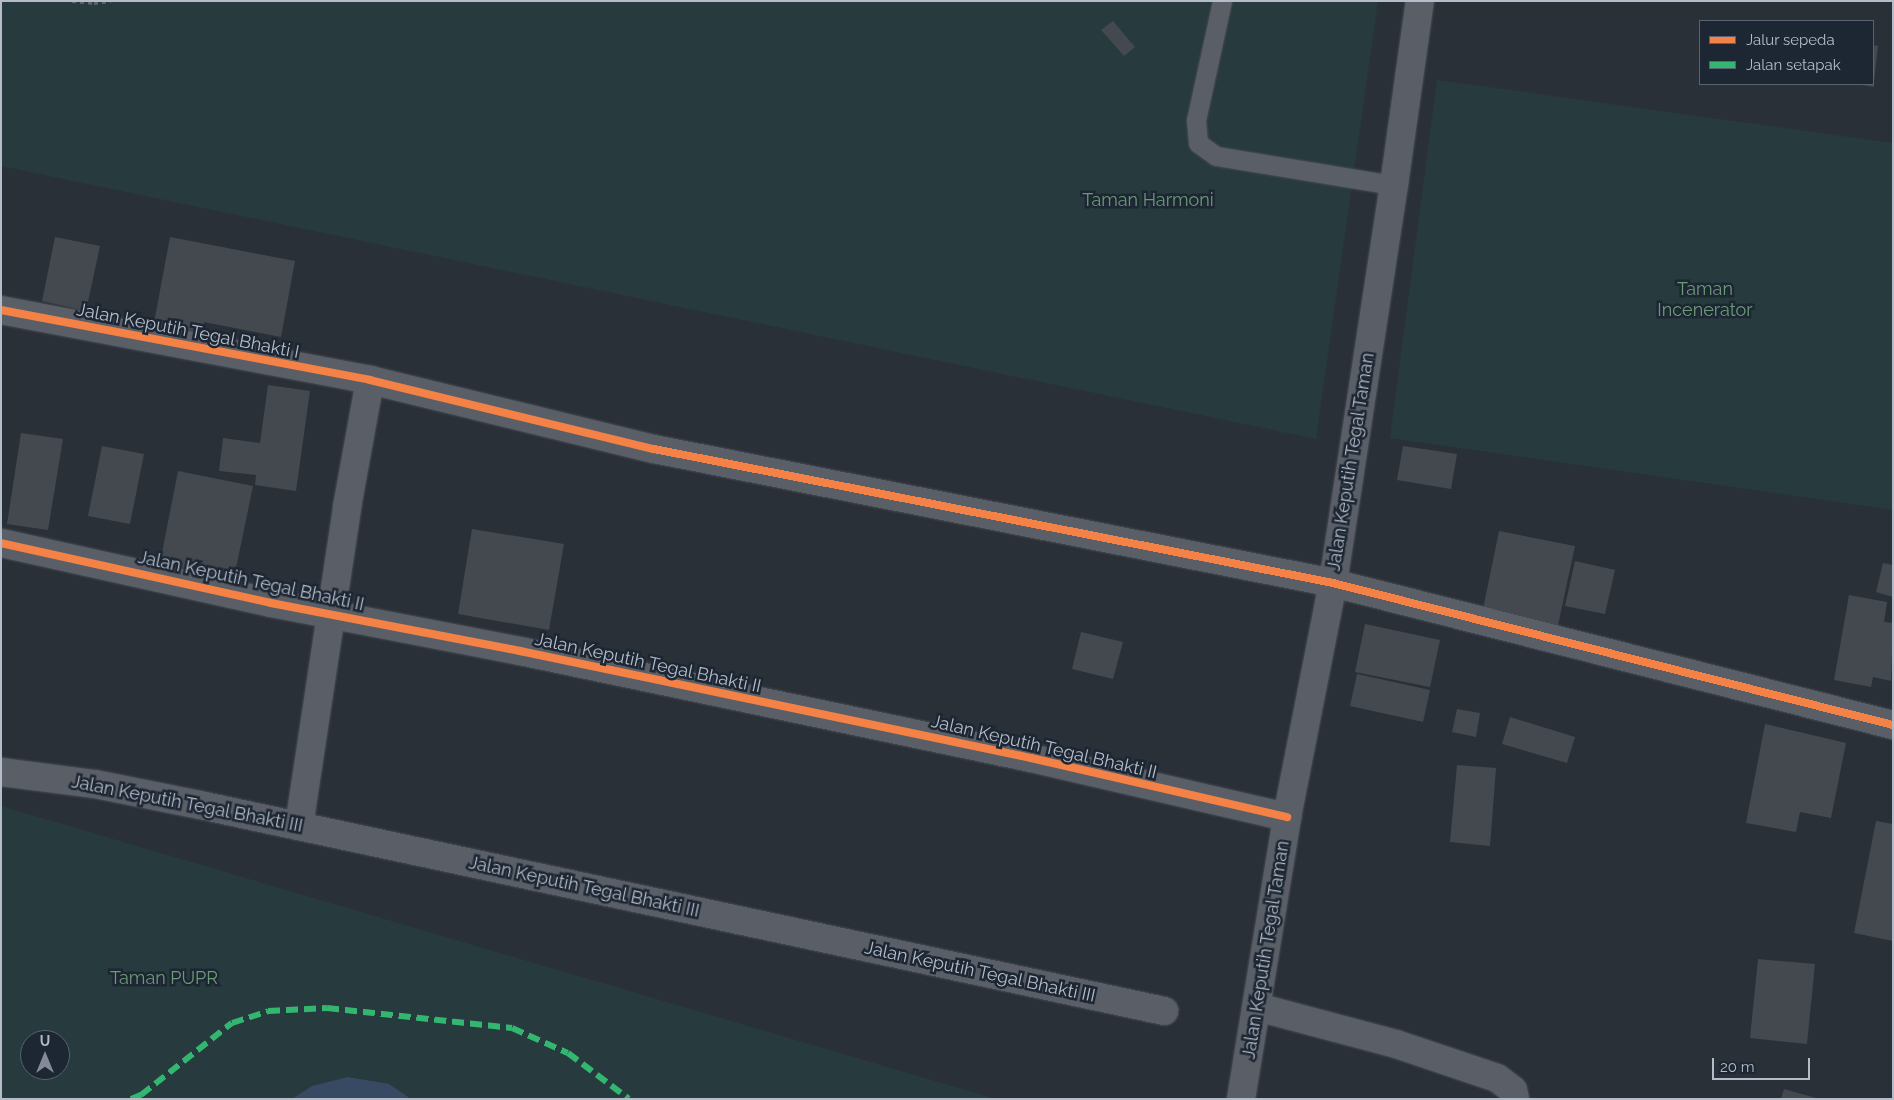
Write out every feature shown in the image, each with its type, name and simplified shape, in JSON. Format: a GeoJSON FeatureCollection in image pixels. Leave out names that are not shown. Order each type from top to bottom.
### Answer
{"type":"FeatureCollection","features":[{"type":"Feature","properties":{"kind":"street","name":"Jalan Keputih Tegal Taman"},"geometry":{"type":"LineString","coordinates":[[1241,1099],[1287,817],[1333,583],[1420,1]]}},
{"type":"Feature","properties":{"kind":"street","name":"Jalan Keputih Tegal Bhakti I"},"geometry":{"type":"LineString","coordinates":[[1,310],[370,380],[654,449],[1333,583],[1893,725]]}},
{"type":"Feature","properties":{"kind":"street"},"geometry":{"type":"LineString","coordinates":[[299,826],[348,507],[370,380]]}},
{"type":"Feature","properties":{"kind":"street","name":"Jalan Keputih Tegal Bhakti II"},"geometry":{"type":"LineString","coordinates":[[1,543],[332,614],[1031,758],[1287,817]]}},
{"type":"Feature","properties":{"kind":"street","name":"Jalan Keputih Tegal Bhakti III"},"geometry":{"type":"LineString","coordinates":[[1,772],[95,784],[1164,1011]]}},
{"type":"Feature","properties":{"kind":"street"},"geometry":{"type":"LineString","coordinates":[[1257,1007],[1396,1044],[1497,1078],[1513,1090],[1516,1099]]}},
{"type":"Feature","properties":{"kind":"lane"},"geometry":{"type":"LineString","coordinates":[[1222,1],[1196,120],[1198,143],[1216,156],[1394,185]]}},
{"type":"Feature","properties":{"kind":"path"},"geometry":{"type":"LineString","coordinates":[[72,1],[94,3],[111,1]]}},
{"type":"Feature","properties":{"kind":"green space","name":"Taman Harmoni"},"geometry":{"type":"Polygon","coordinates":[[[1,1],[1378,1],[1316,439],[1,166],[1,1]]]}},
{"type":"Feature","properties":{"kind":"green space","name":"Taman Incenerator"},"geometry":{"type":"Polygon","coordinates":[[[1437,80],[1893,143],[1893,510],[1390,438],[1437,80]]]}},
{"type":"Feature","properties":{"kind":"green space","name":"Taman PUPR"},"geometry":{"type":"Polygon","coordinates":[[[1,806],[996,1099],[1,1099],[1,806]]]}},
{"type":"Feature","properties":{"kind":"water"},"geometry":{"type":"Polygon","coordinates":[[[348,1077],[389,1084],[411,1099],[292,1099],[312,1086],[348,1077]]]}},
{"type":"Feature","properties":{"kind":"building"},"geometry":{"type":"Polygon","coordinates":[[[1113,21],[1135,47],[1124,56],[1101,30],[1113,21]]]}},
{"type":"Feature","properties":{"kind":"building"},"geometry":{"type":"Polygon","coordinates":[[[1874,45],[1878,46],[1874,82],[1874,45]]]}},
{"type":"Feature","properties":{"kind":"building"},"geometry":{"type":"Polygon","coordinates":[[[55,237],[100,246],[86,311],[42,301],[55,237]]]}},
{"type":"Feature","properties":{"kind":"building"},"geometry":{"type":"Polygon","coordinates":[[[170,237],[295,261],[281,337],[204,322],[201,338],[153,328],[170,237]]]}},
{"type":"Feature","properties":{"kind":"building"},"geometry":{"type":"Polygon","coordinates":[[[268,385],[310,391],[296,491],[255,485],[256,475],[219,471],[223,438],[260,443],[268,385]]]}},
{"type":"Feature","properties":{"kind":"building"},"geometry":{"type":"Polygon","coordinates":[[[21,433],[63,439],[48,530],[7,524],[21,433]]]}},
{"type":"Feature","properties":{"kind":"building"},"geometry":{"type":"Polygon","coordinates":[[[102,446],[144,454],[130,524],[88,516],[102,446]]]}},
{"type":"Feature","properties":{"kind":"building"},"geometry":{"type":"Polygon","coordinates":[[[1403,446],[1457,454],[1451,489],[1397,480],[1403,446]]]}},
{"type":"Feature","properties":{"kind":"building"},"geometry":{"type":"Polygon","coordinates":[[[178,471],[253,486],[234,578],[160,563],[178,471]]]}},
{"type":"Feature","properties":{"kind":"building"},"geometry":{"type":"Polygon","coordinates":[[[472,529],[564,544],[549,630],[458,614],[472,529]]]}},
{"type":"Feature","properties":{"kind":"building"},"geometry":{"type":"Polygon","coordinates":[[[1499,531],[1575,546],[1558,625],[1483,609],[1499,531]]]}},
{"type":"Feature","properties":{"kind":"building"},"geometry":{"type":"Polygon","coordinates":[[[1575,561],[1615,570],[1605,614],[1565,606],[1575,561]]]}},
{"type":"Feature","properties":{"kind":"building"},"geometry":{"type":"Polygon","coordinates":[[[1883,563],[1893,565],[1893,597],[1876,592],[1883,563]]]}},
{"type":"Feature","properties":{"kind":"building"},"geometry":{"type":"Polygon","coordinates":[[[1849,595],[1887,602],[1884,622],[1893,623],[1891,681],[1873,677],[1871,687],[1834,680],[1849,595]]]}},
{"type":"Feature","properties":{"kind":"building"},"geometry":{"type":"Polygon","coordinates":[[[1365,624],[1440,640],[1430,687],[1355,672],[1365,624]]]}},
{"type":"Feature","properties":{"kind":"building"},"geometry":{"type":"Polygon","coordinates":[[[1081,632],[1123,642],[1113,679],[1072,669],[1081,632]]]}},
{"type":"Feature","properties":{"kind":"building"},"geometry":{"type":"Polygon","coordinates":[[[1357,674],[1430,690],[1423,722],[1350,706],[1357,674]]]}},
{"type":"Feature","properties":{"kind":"building"},"geometry":{"type":"Polygon","coordinates":[[[1457,709],[1480,713],[1476,737],[1452,732],[1457,709]]]}},
{"type":"Feature","properties":{"kind":"building"},"geometry":{"type":"Polygon","coordinates":[[[1510,717],[1575,737],[1567,763],[1502,744],[1510,717]]]}},
{"type":"Feature","properties":{"kind":"building"},"geometry":{"type":"Polygon","coordinates":[[[1765,724],[1846,743],[1831,818],[1800,812],[1796,832],[1746,823],[1765,724]]]}},
{"type":"Feature","properties":{"kind":"building"},"geometry":{"type":"Polygon","coordinates":[[[1457,765],[1496,768],[1490,846],[1450,842],[1457,765]]]}},
{"type":"Feature","properties":{"kind":"building"},"geometry":{"type":"Polygon","coordinates":[[[1876,821],[1893,824],[1893,941],[1854,933],[1876,821]]]}},
{"type":"Feature","properties":{"kind":"building"},"geometry":{"type":"Polygon","coordinates":[[[1758,959],[1815,964],[1807,1044],[1750,1038],[1758,959]]]}},
{"type":"Feature","properties":{"kind":"building"},"geometry":{"type":"Polygon","coordinates":[[[1784,1089],[1816,1098],[1816,1099],[1781,1099],[1784,1089]]]}},
{"type":"Feature","properties":{"kind":"marked path"},"geometry":{"type":"LineString","coordinates":[[131,1099],[141,1095],[232,1023],[268,1011],[327,1008],[512,1028],[568,1053],[629,1099]]}},
{"type":"Feature","properties":{"kind":"cycle path"},"geometry":{"type":"LineString","coordinates":[[1,310],[370,380],[654,449],[1333,583],[1893,725]]}},
{"type":"Feature","properties":{"kind":"cycle path"},"geometry":{"type":"LineString","coordinates":[[1,543],[271,603],[520,651],[1031,758],[1287,817]]}}]}
